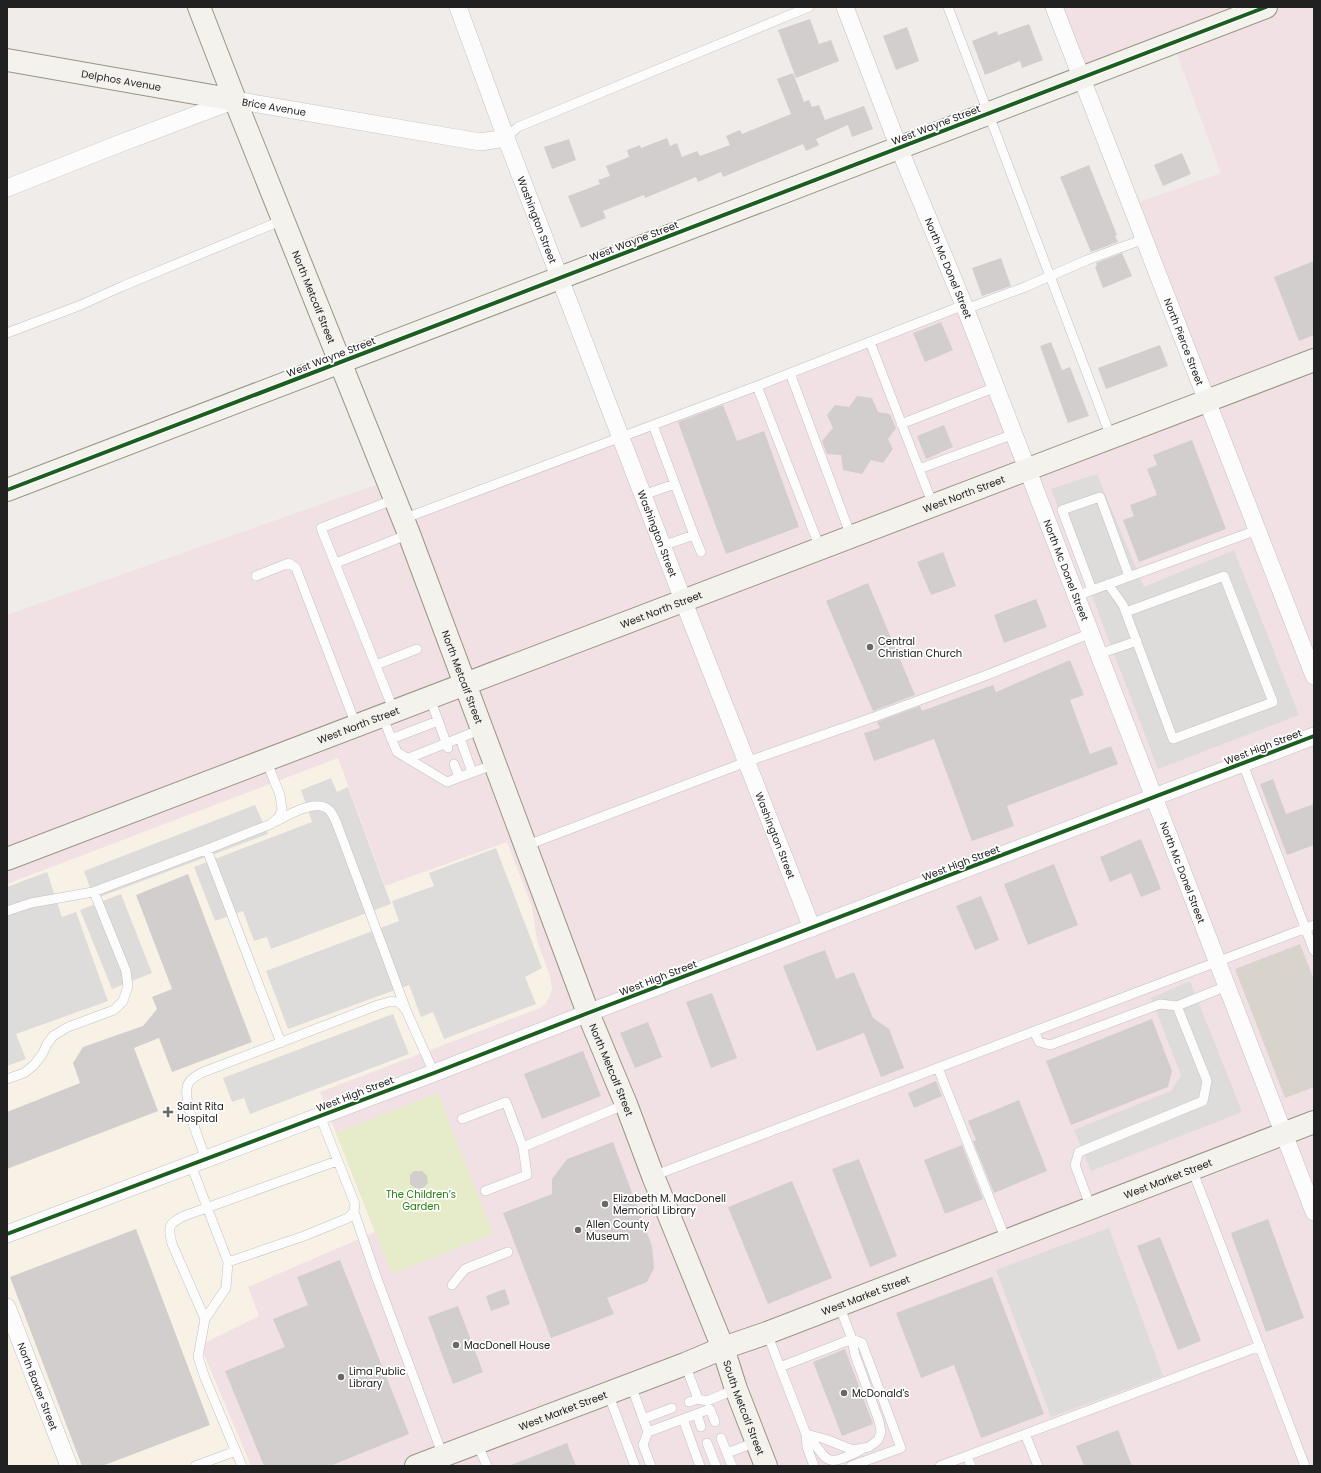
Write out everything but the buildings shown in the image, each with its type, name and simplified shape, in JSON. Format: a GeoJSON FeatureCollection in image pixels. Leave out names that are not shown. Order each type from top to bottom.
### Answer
{"type":"FeatureCollection","features":[{"type":"Feature","properties":{"kind":"street","name":"North Metcalf Street"},"geometry":{"type":"LineString","coordinates":[[199,7],[406,527],[588,1013],[626,1104],[653,1176],[723,1348]]}},
{"type":"Feature","properties":{"kind":"street","name":"Washington Street"},"geometry":{"type":"LineString","coordinates":[[458,7],[506,138],[683,601],[812,928]]}},
{"type":"Feature","properties":{"kind":"street","name":"North Mc Donel Street"},"geometry":{"type":"LineString","coordinates":[[845,7],[899,148],[965,307],[1314,1212]]}},
{"type":"Feature","properties":{"kind":"street","name":"North Pierce Street"},"geometry":{"type":"LineString","coordinates":[[1054,7],[1314,676]]}},
{"type":"Feature","properties":{"kind":"street","name":"West Wayne Street"},"geometry":{"type":"LineString","coordinates":[[7,490],[988,114],[1245,11],[1266,7]]}},
{"type":"Feature","properties":{"kind":"street","name":"Delphos Avenue"},"geometry":{"type":"LineString","coordinates":[[7,60],[235,100]]}},
{"type":"Feature","properties":{"kind":"street","name":"Brice Avenue"},"geometry":{"type":"LineString","coordinates":[[7,188],[235,100],[480,142],[506,138]]}},
{"type":"Feature","properties":{"kind":"street","name":"West North Street"},"geometry":{"type":"LineString","coordinates":[[7,859],[1314,360]]}},
{"type":"Feature","properties":{"kind":"street","name":"West High Street"},"geometry":{"type":"LineString","coordinates":[[7,1234],[434,1073],[1314,736]]}},
{"type":"Feature","properties":{"kind":"street","name":"West Market Street"},"geometry":{"type":"LineString","coordinates":[[416,1466],[685,1364],[723,1348],[767,1333],[1314,1122]]}},
{"type":"Feature","properties":{"kind":"street","name":"North Baxter Street"},"geometry":{"type":"LineString","coordinates":[[7,1307],[12,1336],[69,1466]]}},
{"type":"Feature","properties":{"kind":"street","name":"South Metcalf Street"},"geometry":{"type":"LineString","coordinates":[[723,1348],[736,1388],[766,1466]]}},
{"type":"Feature","properties":{"kind":"lane"},"geometry":{"type":"LineString","coordinates":[[506,138],[518,127],[808,7]]}},
{"type":"Feature","properties":{"kind":"lane"},"geometry":{"type":"LineString","coordinates":[[948,7],[1111,437]]}},
{"type":"Feature","properties":{"kind":"lane"},"geometry":{"type":"LineString","coordinates":[[7,333],[81,305],[123,286],[283,220]]}},
{"type":"Feature","properties":{"kind":"lane"},"geometry":{"type":"LineString","coordinates":[[336,563],[406,527],[653,425],[870,342],[965,307],[1025,287],[1087,260],[1144,239]]}},
{"type":"Feature","properties":{"kind":"lane"},"geometry":{"type":"LineString","coordinates":[[870,342],[933,505]]}},
{"type":"Feature","properties":{"kind":"lane"},"geometry":{"type":"LineString","coordinates":[[790,373],[851,536]]}},
{"type":"Feature","properties":{"kind":"lane"},"geometry":{"type":"LineString","coordinates":[[757,386],[820,548]]}},
{"type":"Feature","properties":{"kind":"lane"},"geometry":{"type":"LineString","coordinates":[[901,424],[996,387]]}},
{"type":"Feature","properties":{"kind":"lane"},"geometry":{"type":"LineString","coordinates":[[653,425],[674,484],[701,552]]}},
{"type":"Feature","properties":{"kind":"lane"},"geometry":{"type":"LineString","coordinates":[[919,469],[1014,434]]}},
{"type":"Feature","properties":{"kind":"lane"},"geometry":{"type":"LineString","coordinates":[[643,495],[674,484]]}},
{"type":"Feature","properties":{"kind":"lane"},"geometry":{"type":"LineString","coordinates":[[1092,590],[1062,510],[1100,497],[1129,576]]}},
{"type":"Feature","properties":{"kind":"lane"},"geometry":{"type":"LineString","coordinates":[[395,499],[321,528],[376,665],[388,714],[391,739],[397,752],[447,782],[495,764]]}},
{"type":"Feature","properties":{"kind":"lane"},"geometry":{"type":"LineString","coordinates":[[1076,596],[1257,530]]}},
{"type":"Feature","properties":{"kind":"lane"},"geometry":{"type":"LineString","coordinates":[[662,546],[694,535]]}},
{"type":"Feature","properties":{"kind":"lane"},"geometry":{"type":"LineString","coordinates":[[256,576],[289,563],[296,568],[356,726]]}},
{"type":"Feature","properties":{"kind":"lane"},"geometry":{"type":"LineString","coordinates":[[1108,584],[1123,604],[1173,739],[1273,702],[1224,576],[1126,612]]}},
{"type":"Feature","properties":{"kind":"lane"},"geometry":{"type":"LineString","coordinates":[[525,846],[746,762],[877,716],[987,675],[1091,633]]}},
{"type":"Feature","properties":{"kind":"lane"},"geometry":{"type":"LineString","coordinates":[[1099,654],[1137,641]]}},
{"type":"Feature","properties":{"kind":"lane"},"geometry":{"type":"LineString","coordinates":[[376,665],[417,650]]}},
{"type":"Feature","properties":{"kind":"lane"},"geometry":{"type":"LineString","coordinates":[[430,698],[447,746]]}},
{"type":"Feature","properties":{"kind":"lane"},"geometry":{"type":"LineString","coordinates":[[391,739],[438,721]]}},
{"type":"Feature","properties":{"kind":"lane"},"geometry":{"type":"LineString","coordinates":[[409,758],[447,746],[460,738],[482,729]]}},
{"type":"Feature","properties":{"kind":"lane"},"geometry":{"type":"LineString","coordinates":[[460,738],[472,772]]}},
{"type":"Feature","properties":{"kind":"lane"},"geometry":{"type":"LineString","coordinates":[[266,759],[280,795],[282,808],[279,817],[270,824]]}},
{"type":"Feature","properties":{"kind":"lane"},"geometry":{"type":"LineString","coordinates":[[454,764],[459,777]]}},
{"type":"Feature","properties":{"kind":"lane"},"geometry":{"type":"LineString","coordinates":[[1243,764],[1310,927],[1314,950]]}},
{"type":"Feature","properties":{"kind":"lane"},"geometry":{"type":"LineString","coordinates":[[7,911],[31,903],[94,892],[207,850],[270,824],[298,810],[315,806],[326,807],[331,813],[343,840],[406,1010],[434,1073]]}},
{"type":"Feature","properties":{"kind":"lane"},"geometry":{"type":"LineString","coordinates":[[207,850],[281,1043]]}},
{"type":"Feature","properties":{"kind":"lane"},"geometry":{"type":"LineString","coordinates":[[7,1079],[24,1073],[34,1065],[53,1036],[68,1027],[114,1010],[123,1001],[128,986],[126,971],[94,892]]}},
{"type":"Feature","properties":{"kind":"lane"},"geometry":{"type":"LineString","coordinates":[[653,1176],[1310,927]]}},
{"type":"Feature","properties":{"kind":"lane"},"geometry":{"type":"LineString","coordinates":[[1034,1032],[1039,1042],[1050,1045],[1160,1004],[1177,1006],[1227,986]]}},
{"type":"Feature","properties":{"kind":"lane"},"geometry":{"type":"LineString","coordinates":[[206,1159],[196,1133],[188,1099],[187,1088],[191,1079],[202,1073],[367,1009],[392,1001],[400,1003],[406,1010]]}},
{"type":"Feature","properties":{"kind":"lane"},"geometry":{"type":"LineString","coordinates":[[1091,1208],[1076,1165],[1079,1152],[1203,1100],[1207,1081],[1177,1006]]}},
{"type":"Feature","properties":{"kind":"lane"},"geometry":{"type":"LineString","coordinates":[[938,1068],[1006,1240]]}},
{"type":"Feature","properties":{"kind":"lane"},"geometry":{"type":"LineString","coordinates":[[462,1119],[506,1102],[523,1147],[527,1175],[486,1192]]}},
{"type":"Feature","properties":{"kind":"lane"},"geometry":{"type":"LineString","coordinates":[[523,1147],[626,1104]]}},
{"type":"Feature","properties":{"kind":"lane"},"geometry":{"type":"LineString","coordinates":[[320,1116],[355,1204],[354,1212],[376,1276],[443,1456]]}},
{"type":"Feature","properties":{"kind":"lane"},"geometry":{"type":"LineString","coordinates":[[205,1320],[172,1244],[169,1231],[170,1226],[174,1221],[184,1216],[338,1161]]}},
{"type":"Feature","properties":{"kind":"lane"},"geometry":{"type":"LineString","coordinates":[[191,1165],[228,1262],[226,1288],[205,1320],[198,1357],[205,1378],[242,1466]]}},
{"type":"Feature","properties":{"kind":"lane"},"geometry":{"type":"LineString","coordinates":[[1192,1169],[1305,1466]]}},
{"type":"Feature","properties":{"kind":"lane"},"geometry":{"type":"LineString","coordinates":[[228,1262],[330,1226],[348,1218],[354,1212]]}},
{"type":"Feature","properties":{"kind":"lane"},"geometry":{"type":"LineString","coordinates":[[452,1285],[465,1269],[508,1252]]}},
{"type":"Feature","properties":{"kind":"lane"},"geometry":{"type":"LineString","coordinates":[[806,1434],[823,1456],[829,1461],[836,1461],[869,1447],[878,1440],[881,1432],[855,1355],[852,1339],[839,1305]]}},
{"type":"Feature","properties":{"kind":"lane"},"geometry":{"type":"LineString","coordinates":[[767,1333],[806,1434],[807,1447],[814,1466]]}},
{"type":"Feature","properties":{"kind":"lane"},"geometry":{"type":"LineString","coordinates":[[780,1367],[852,1339],[862,1343],[901,1448],[852,1466]]}},
{"type":"Feature","properties":{"kind":"lane"},"geometry":{"type":"LineString","coordinates":[[940,1466],[1260,1346]]}},
{"type":"Feature","properties":{"kind":"lane"},"geometry":{"type":"LineString","coordinates":[[685,1364],[694,1400],[709,1405]]}},
{"type":"Feature","properties":{"kind":"lane"},"geometry":{"type":"LineString","coordinates":[[630,1385],[648,1432],[643,1445],[651,1466]]}},
{"type":"Feature","properties":{"kind":"lane"},"geometry":{"type":"LineString","coordinates":[[648,1432],[696,1414],[736,1388]]}},
{"type":"Feature","properties":{"kind":"lane"},"geometry":{"type":"LineString","coordinates":[[608,1393],[635,1466]]}},
{"type":"Feature","properties":{"kind":"lane"},"geometry":{"type":"LineString","coordinates":[[709,1405],[715,1422]]}},
{"type":"Feature","properties":{"kind":"lane"},"geometry":{"type":"LineString","coordinates":[[643,1419],[672,1408]]}},
{"type":"Feature","properties":{"kind":"lane"},"geometry":{"type":"LineString","coordinates":[[696,1414],[701,1427]]}},
{"type":"Feature","properties":{"kind":"lane"},"geometry":{"type":"LineString","coordinates":[[683,1419],[700,1466]]}},
{"type":"Feature","properties":{"kind":"lane"},"geometry":{"type":"LineString","coordinates":[[806,1434],[825,1439],[853,1450],[869,1447]]}},
{"type":"Feature","properties":{"kind":"lane"},"geometry":{"type":"LineString","coordinates":[[1025,1434],[1038,1466]]}},
{"type":"Feature","properties":{"kind":"lane"},"geometry":{"type":"LineString","coordinates":[[721,1438],[732,1466]]}},
{"type":"Feature","properties":{"kind":"lane"},"geometry":{"type":"LineString","coordinates":[[707,1442],[716,1466]]}},
{"type":"Feature","properties":{"kind":"lane"},"geometry":{"type":"LineString","coordinates":[[727,1453],[756,1442]]}},
{"type":"Feature","properties":{"kind":"lane"},"geometry":{"type":"LineString","coordinates":[[477,1443],[487,1466]]}},
{"type":"Feature","properties":{"kind":"lane"},"geometry":{"type":"LineString","coordinates":[[195,1466],[236,1451]]}},
{"type":"Feature","properties":{"kind":"lane"},"geometry":{"type":"LineString","coordinates":[[967,1456],[971,1466]]}},
{"type":"Feature","properties":{"kind":"shaded area"},"geometry":{"type":"Polygon","coordinates":[[[1054,7],[1314,7],[1314,1466],[7,1466],[7,615],[387,481],[402,516],[618,432],[964,305],[1027,469],[1206,401],[1131,205],[1221,173],[1173,43],[1081,78],[1054,7]]]}},
{"type":"Feature","properties":{"kind":"shaded area"},"geometry":{"type":"Polygon","coordinates":[[[1097,474],[1144,587],[1234,550],[1299,715],[1158,769],[1051,489],[1097,474]]]}},
{"type":"Feature","properties":{"kind":"shaded area","name":"Saint Rita Hospital"},"geometry":{"type":"Polygon","coordinates":[[[338,758],[385,886],[507,842],[532,907],[537,941],[550,976],[552,988],[550,996],[545,1004],[540,1008],[320,1092],[375,1232],[248,1287],[259,1316],[200,1345],[251,1466],[7,1466],[7,884],[338,758]]]}},
{"type":"Feature","properties":{"kind":"shaded area"},"geometry":{"type":"Polygon","coordinates":[[[331,778],[337,792],[348,787],[391,904],[271,949],[267,937],[254,941],[243,911],[215,921],[194,867],[312,822],[301,790],[331,778]]]}},
{"type":"Feature","properties":{"kind":"shaded area"},"geometry":{"type":"Polygon","coordinates":[[[255,805],[268,834],[94,899],[84,871],[255,805]]]}},
{"type":"Feature","properties":{"kind":"shaded area"},"geometry":{"type":"Polygon","coordinates":[[[496,848],[542,968],[525,977],[536,1004],[444,1039],[433,1012],[421,1017],[409,985],[288,1029],[266,971],[399,921],[392,901],[434,886],[429,873],[496,848]]]}},
{"type":"Feature","properties":{"kind":"shaded area"},"geometry":{"type":"Polygon","coordinates":[[[47,872],[62,917],[76,912],[108,1001],[16,1034],[26,1059],[7,1066],[7,887],[47,872]]]}},
{"type":"Feature","properties":{"kind":"shaded area"},"geometry":{"type":"Polygon","coordinates":[[[121,894],[152,973],[112,989],[80,910],[121,894]]]}},
{"type":"Feature","properties":{"kind":"shaded area"},"geometry":{"type":"Polygon","coordinates":[[[1300,944],[1314,980],[1314,1087],[1285,1098],[1235,969],[1300,944]]]}},
{"type":"Feature","properties":{"kind":"shaded area"},"geometry":{"type":"Polygon","coordinates":[[[1190,981],[1242,1112],[1091,1171],[1074,1130],[1171,1091],[1181,1075],[1151,998],[1190,981]]]}},
{"type":"Feature","properties":{"kind":"shaded area"},"geometry":{"type":"Polygon","coordinates":[[[393,1014],[409,1054],[250,1114],[244,1098],[232,1102],[223,1078],[393,1014]]]}},
{"type":"Feature","properties":{"kind":"shaded area"},"geometry":{"type":"Polygon","coordinates":[[[1109,1228],[1163,1376],[1051,1417],[996,1270],[1109,1228]]]}},
{"type":"Feature","properties":{"kind":"green space","name":"The Children’s Garden"},"geometry":{"type":"Polygon","coordinates":[[[438,1093],[493,1234],[392,1274],[336,1133],[438,1093]]]}},
{"type":"Feature","properties":{"kind":"cycle path"},"geometry":{"type":"LineString","coordinates":[[7,490],[1266,7]]}},
{"type":"Feature","properties":{"kind":"cycle path"},"geometry":{"type":"LineString","coordinates":[[7,1234],[434,1073],[1314,736]]}},
{"type":"Feature","properties":{"kind":"place","name":"Central Christian Church"},"geometry":{"type":"Point","coordinates":[870,647]}},
{"type":"Feature","properties":{"kind":"place","name":"Saint Rita Hospital"},"geometry":{"type":"Point","coordinates":[168,1112]}},
{"type":"Feature","properties":{"kind":"place","name":"Elizabeth M. MacDonell Memorial Library"},"geometry":{"type":"Point","coordinates":[605,1204]}},
{"type":"Feature","properties":{"kind":"place","name":"Allen County Museum"},"geometry":{"type":"Point","coordinates":[578,1230]}},
{"type":"Feature","properties":{"kind":"place","name":"MacDonell House"},"geometry":{"type":"Point","coordinates":[456,1345]}},
{"type":"Feature","properties":{"kind":"place","name":"Lima Public Library"},"geometry":{"type":"Point","coordinates":[341,1377]}},
{"type":"Feature","properties":{"kind":"place","name":"McDonald's"},"geometry":{"type":"Point","coordinates":[844,1393]}}]}
